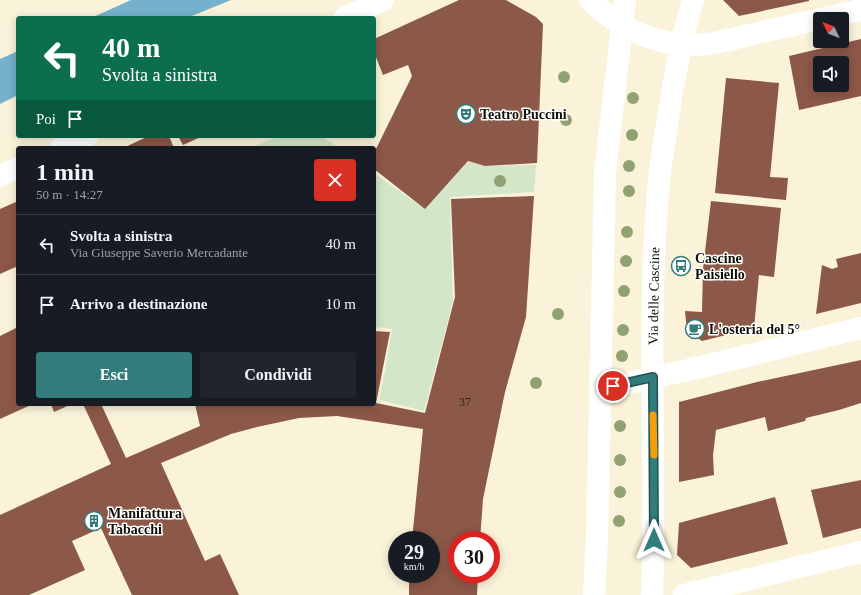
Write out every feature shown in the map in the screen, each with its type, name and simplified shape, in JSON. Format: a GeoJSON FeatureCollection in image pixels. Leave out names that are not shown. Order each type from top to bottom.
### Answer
{"type":"FeatureCollection","features":[{"type":"Feature","properties":{"kind":"street"},"geometry":{"type":"LineString","coordinates":[[348,16],[383,0]]}},
{"type":"Feature","properties":{"kind":"street"},"geometry":{"type":"LineString","coordinates":[[590,0],[612,20],[643,36],[662,42],[681,44],[708,44],[861,10]]}},
{"type":"Feature","properties":{"kind":"street"},"geometry":{"type":"LineString","coordinates":[[594,595],[597,538],[605,173],[626,0]]}},
{"type":"Feature","properties":{"kind":"street","name":"Via delle Cascine"},"geometry":{"type":"LineString","coordinates":[[652,595],[654,540],[654,269],[659,180],[676,70],[692,0]]}},
{"type":"Feature","properties":{"kind":"street"},"geometry":{"type":"LineString","coordinates":[[65,146],[83,138]]}},
{"type":"Feature","properties":{"kind":"street"},"geometry":{"type":"LineString","coordinates":[[0,176],[16,169]]}},
{"type":"Feature","properties":{"kind":"street"},"geometry":{"type":"LineString","coordinates":[[600,389],[861,328]]}},
{"type":"Feature","properties":{"kind":"street"},"geometry":{"type":"LineString","coordinates":[[684,595],[861,552]]}},
{"type":"Feature","properties":{"kind":"green space"},"geometry":{"type":"Polygon","coordinates":[[[275,138],[325,138],[336,146],[254,146],[275,138]]]}},
{"type":"Feature","properties":{"kind":"green space"},"geometry":{"type":"Polygon","coordinates":[[[468,162],[486,166],[536,165],[534,192],[450,197],[453,302],[424,411],[380,400],[392,329],[376,327],[376,174],[425,209],[468,162]]]}},
{"type":"Feature","properties":{"kind":"water"},"geometry":{"type":"Polygon","coordinates":[[[131,0],[231,0],[192,16],[95,16],[131,0]]]}},
{"type":"Feature","properties":{"kind":"water"},"geometry":{"type":"Polygon","coordinates":[[[16,52],[16,96],[0,104],[0,59],[16,52]]]}},
{"type":"Feature","properties":{"kind":"building","name":"Teatro Puccini"},"geometry":{"type":"Polygon","coordinates":[[[459,0],[506,0],[536,17],[543,24],[537,163],[485,166],[468,161],[425,209],[376,171],[376,149],[412,76],[408,65],[383,75],[376,57],[376,38],[459,0]]]}},
{"type":"Feature","properties":{"kind":"building"},"geometry":{"type":"Polygon","coordinates":[[[723,0],[809,0],[809,1],[739,16],[723,0]]]}},
{"type":"Feature","properties":{"kind":"building"},"geometry":{"type":"Polygon","coordinates":[[[861,39],[861,96],[799,110],[789,56],[823,48],[849,48],[849,42],[861,39]]]}},
{"type":"Feature","properties":{"kind":"building"},"geometry":{"type":"Polygon","coordinates":[[[726,78],[779,83],[770,177],[788,178],[786,200],[715,193],[726,78]]]}},
{"type":"Feature","properties":{"kind":"building"},"geometry":{"type":"Polygon","coordinates":[[[145,138],[170,138],[173,146],[127,146],[145,138]]]}},
{"type":"Feature","properties":{"kind":"building"},"geometry":{"type":"Polygon","coordinates":[[[179,138],[199,138],[183,145],[179,138]]]}},
{"type":"Feature","properties":{"kind":"building"},"geometry":{"type":"Polygon","coordinates":[[[534,196],[526,317],[505,392],[483,499],[481,531],[448,531],[448,583],[478,583],[477,595],[409,595],[409,583],[440,583],[440,531],[413,531],[423,429],[337,416],[299,418],[257,427],[231,434],[161,463],[205,561],[220,554],[239,595],[132,595],[101,528],[72,541],[85,570],[29,595],[0,595],[0,515],[111,464],[84,406],[102,406],[126,458],[200,426],[195,406],[376,406],[376,403],[425,413],[455,297],[451,199],[534,196]]]}},
{"type":"Feature","properties":{"kind":"building"},"geometry":{"type":"Polygon","coordinates":[[[711,201],[781,208],[774,277],[759,275],[754,328],[702,341],[687,331],[685,311],[702,312],[703,269],[711,201]]]}},
{"type":"Feature","properties":{"kind":"building"},"geometry":{"type":"Polygon","coordinates":[[[16,202],[16,267],[0,274],[0,209],[16,202]]]}},
{"type":"Feature","properties":{"kind":"building"},"geometry":{"type":"Polygon","coordinates":[[[861,253],[861,303],[816,314],[822,265],[832,269],[838,267],[836,259],[861,253]]]}},
{"type":"Feature","properties":{"kind":"building"},"geometry":{"type":"Polygon","coordinates":[[[16,328],[16,406],[29,406],[0,419],[0,336],[16,328]]]}},
{"type":"Feature","properties":{"kind":"building"},"geometry":{"type":"Polygon","coordinates":[[[376,331],[390,332],[376,403],[376,331]]]}},
{"type":"Feature","properties":{"kind":"building"},"geometry":{"type":"Polygon","coordinates":[[[861,360],[861,403],[806,418],[805,421],[768,431],[765,417],[716,430],[713,455],[714,475],[679,482],[679,402],[757,382],[861,360]]]}},
{"type":"Feature","properties":{"kind":"building"},"geometry":{"type":"Polygon","coordinates":[[[52,406],[68,406],[54,412],[52,406]]]}},
{"type":"Feature","properties":{"kind":"building"},"geometry":{"type":"Polygon","coordinates":[[[861,480],[861,528],[823,538],[811,490],[861,480]]]}},
{"type":"Feature","properties":{"kind":"building"},"geometry":{"type":"Polygon","coordinates":[[[775,497],[788,544],[691,568],[677,555],[679,523],[775,497]]]}},
{"type":"Feature","properties":{"kind":"slow traffic"},"geometry":{"type":"LineString","coordinates":[[653,415],[654,455]]}},
{"type":"Feature","properties":{"kind":"place","name":"Teatro Puccini"},"geometry":{"type":"Point","coordinates":[466,114]}},
{"type":"Feature","properties":{"kind":"place","name":"Cascine Paisiello"},"geometry":{"type":"Point","coordinates":[681,266]}},
{"type":"Feature","properties":{"kind":"place","name":"L'osteria del 5°"},"geometry":{"type":"Point","coordinates":[695,329]}},
{"type":"Feature","properties":{"kind":"place","name":"Manifattura Tabacchi"},"geometry":{"type":"Point","coordinates":[94,521]}},
{"type":"Feature","properties":{"kind":"route"},"geometry":{"type":"LineString","coordinates":[[613,386],[653,377],[654,540]]}}]}
